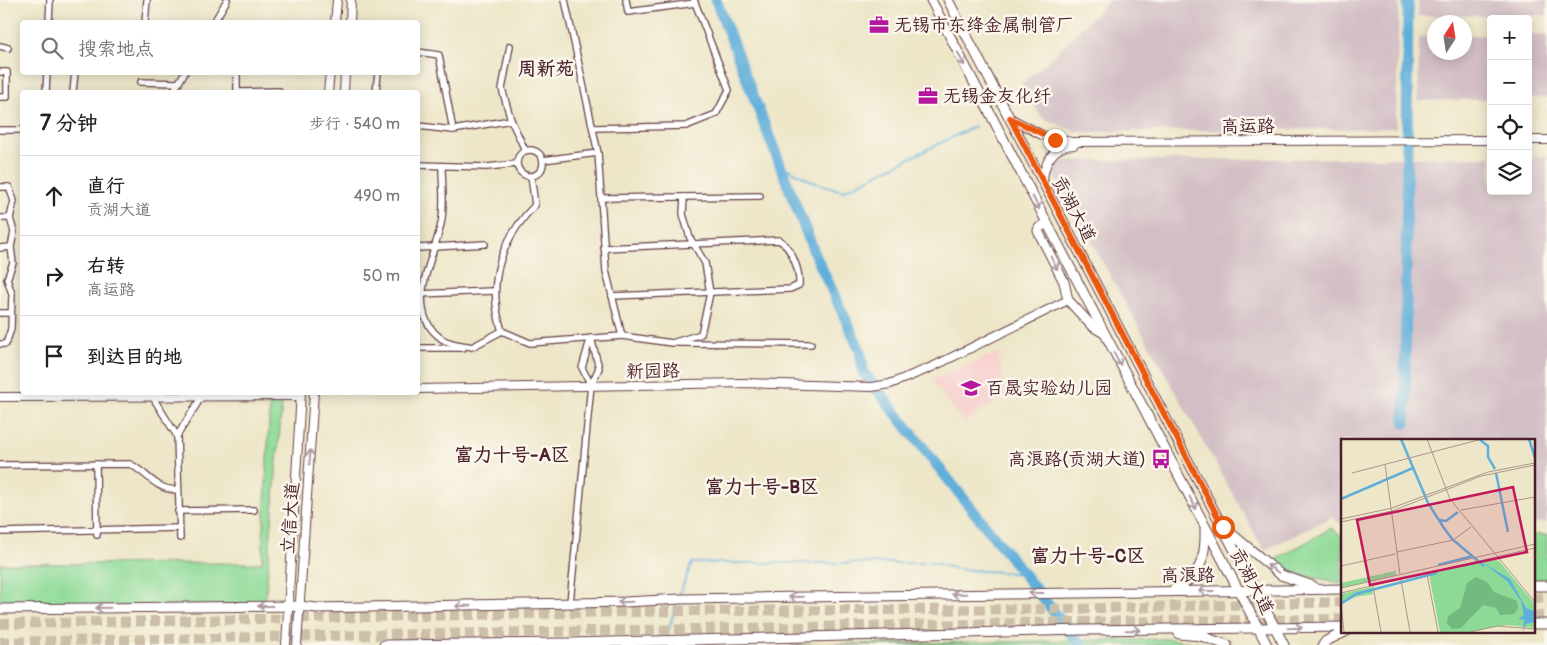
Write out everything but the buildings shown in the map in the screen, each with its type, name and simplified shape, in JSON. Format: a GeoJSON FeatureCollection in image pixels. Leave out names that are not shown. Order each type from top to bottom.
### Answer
{"type":"FeatureCollection","features":[{"type":"Feature","properties":{"kind":"main road","name":"贡湖大道"},"geometry":{"type":"LineString","coordinates":[[931,0],[1267,645]]}},
{"type":"Feature","properties":{"kind":"main road","name":"贡湖大道"},"geometry":{"type":"LineString","coordinates":[[948,0],[1284,645]]}},
{"type":"Feature","properties":{"kind":"main road"},"geometry":{"type":"LineString","coordinates":[[1046,223],[1038,228],[1038,231],[1064,282],[1068,300],[1092,326],[1104,333]]}},
{"type":"Feature","properties":{"kind":"main road"},"geometry":{"type":"LineString","coordinates":[[1170,591],[1182,586],[1198,572],[1206,552],[1205,526]]}},
{"type":"Feature","properties":{"kind":"main road"},"geometry":{"type":"LineString","coordinates":[[1223,527],[1282,575],[1310,586],[1339,589]]}},
{"type":"Feature","properties":{"kind":"main road"},"geometry":{"type":"LineString","coordinates":[[1534,586],[1547,586]]}},
{"type":"Feature","properties":{"kind":"main road","name":"高浪路"},"geometry":{"type":"LineString","coordinates":[[0,609],[286,606],[317,608],[677,599],[1339,589]]}},
{"type":"Feature","properties":{"kind":"main road"},"geometry":{"type":"LineString","coordinates":[[1534,624],[1547,624]]}},
{"type":"Feature","properties":{"kind":"main road"},"geometry":{"type":"LineString","coordinates":[[384,645],[569,644],[1084,630],[1341,627]]}},
{"type":"Feature","properties":{"kind":"main road"},"geometry":{"type":"LineString","coordinates":[[1152,629],[1201,636],[1227,645]]}},
{"type":"Feature","properties":{"kind":"main road"},"geometry":{"type":"LineString","coordinates":[[1323,645],[1326,640],[1345,632]]}},
{"type":"Feature","properties":{"kind":"street"},"geometry":{"type":"LineString","coordinates":[[49,20],[50,0]]}},
{"type":"Feature","properties":{"kind":"street"},"geometry":{"type":"LineString","coordinates":[[145,20],[147,0]]}},
{"type":"Feature","properties":{"kind":"street"},"geometry":{"type":"LineString","coordinates":[[215,20],[227,0]]}},
{"type":"Feature","properties":{"kind":"street"},"geometry":{"type":"LineString","coordinates":[[335,20],[337,0]]}},
{"type":"Feature","properties":{"kind":"street"},"geometry":{"type":"LineString","coordinates":[[350,20],[351,0]]}},
{"type":"Feature","properties":{"kind":"street"},"geometry":{"type":"LineString","coordinates":[[565,0],[598,153],[606,272],[622,336]]}},
{"type":"Feature","properties":{"kind":"street"},"geometry":{"type":"LineString","coordinates":[[593,128],[686,126],[716,114],[729,90],[694,2],[628,12],[626,0]]}},
{"type":"Feature","properties":{"kind":"street"},"geometry":{"type":"LineString","coordinates":[[0,46],[8,48]]}},
{"type":"Feature","properties":{"kind":"street"},"geometry":{"type":"LineString","coordinates":[[510,46],[502,89],[511,120],[525,150]]}},
{"type":"Feature","properties":{"kind":"street"},"geometry":{"type":"LineString","coordinates":[[420,52],[440,55],[453,130]]}},
{"type":"Feature","properties":{"kind":"street"},"geometry":{"type":"LineString","coordinates":[[0,72],[6,72],[6,97],[0,97]]}},
{"type":"Feature","properties":{"kind":"street"},"geometry":{"type":"LineString","coordinates":[[46,90],[47,75]]}},
{"type":"Feature","properties":{"kind":"street"},"geometry":{"type":"LineString","coordinates":[[73,90],[75,75]]}},
{"type":"Feature","properties":{"kind":"street"},"geometry":{"type":"LineString","coordinates":[[174,90],[183,75]]}},
{"type":"Feature","properties":{"kind":"street"},"geometry":{"type":"LineString","coordinates":[[237,75],[237,90]]}},
{"type":"Feature","properties":{"kind":"street"},"geometry":{"type":"LineString","coordinates":[[328,90],[330,75]]}},
{"type":"Feature","properties":{"kind":"street"},"geometry":{"type":"LineString","coordinates":[[344,90],[345,75]]}},
{"type":"Feature","properties":{"kind":"street"},"geometry":{"type":"LineString","coordinates":[[376,90],[378,75]]}},
{"type":"Feature","properties":{"kind":"street"},"geometry":{"type":"LineString","coordinates":[[141,82],[179,83]]}},
{"type":"Feature","properties":{"kind":"street","name":"高运路"},"geometry":{"type":"LineString","coordinates":[[1010,118],[1042,135],[1071,142],[1487,141]]}},
{"type":"Feature","properties":{"kind":"street"},"geometry":{"type":"LineString","coordinates":[[420,126],[453,130],[511,120]]}},
{"type":"Feature","properties":{"kind":"street"},"geometry":{"type":"LineString","coordinates":[[0,130],[20,130]]}},
{"type":"Feature","properties":{"kind":"street","name":"高运路"},"geometry":{"type":"LineString","coordinates":[[1043,185],[1043,171],[1046,161],[1055,152],[1070,145],[1487,141]]}},
{"type":"Feature","properties":{"kind":"street"},"geometry":{"type":"LineString","coordinates":[[1532,141],[1547,141]]}},
{"type":"Feature","properties":{"kind":"street"},"geometry":{"type":"LineString","coordinates":[[525,150],[538,152],[543,160],[542,169],[531,176],[520,172],[516,164],[518,156],[525,150]]}},
{"type":"Feature","properties":{"kind":"street"},"geometry":{"type":"LineString","coordinates":[[543,160],[598,153]]}},
{"type":"Feature","properties":{"kind":"street"},"geometry":{"type":"LineString","coordinates":[[420,165],[487,167],[516,164]]}},
{"type":"Feature","properties":{"kind":"street"},"geometry":{"type":"LineString","coordinates":[[442,166],[442,223],[420,294],[426,321],[442,340],[472,348]]}},
{"type":"Feature","properties":{"kind":"street"},"geometry":{"type":"LineString","coordinates":[[531,176],[535,205],[517,224],[504,250],[494,291],[495,309],[502,330],[530,343],[622,336],[672,343],[811,344]]}},
{"type":"Feature","properties":{"kind":"street"},"geometry":{"type":"LineString","coordinates":[[0,187],[9,187],[14,200],[10,218],[14,232],[11,247],[13,263],[8,279],[12,294],[11,329],[6,344],[0,344]]}},
{"type":"Feature","properties":{"kind":"street"},"geometry":{"type":"LineString","coordinates":[[601,198],[760,196]]}},
{"type":"Feature","properties":{"kind":"street"},"geometry":{"type":"LineString","coordinates":[[672,343],[701,334],[710,293],[705,263],[690,238],[684,214],[684,197]]}},
{"type":"Feature","properties":{"kind":"street"},"geometry":{"type":"LineString","coordinates":[[0,218],[10,218]]}},
{"type":"Feature","properties":{"kind":"street"},"geometry":{"type":"LineString","coordinates":[[604,248],[779,240],[785,244],[800,274],[800,285],[790,289],[612,296]]}},
{"type":"Feature","properties":{"kind":"street"},"geometry":{"type":"LineString","coordinates":[[420,248],[485,244]]}},
{"type":"Feature","properties":{"kind":"street"},"geometry":{"type":"LineString","coordinates":[[0,248],[11,247]]}},
{"type":"Feature","properties":{"kind":"street"},"geometry":{"type":"LineString","coordinates":[[0,280],[8,279]]}},
{"type":"Feature","properties":{"kind":"street"},"geometry":{"type":"LineString","coordinates":[[420,294],[494,291]]}},
{"type":"Feature","properties":{"kind":"street","name":"新园路"},"geometry":{"type":"LineString","coordinates":[[420,388],[591,386],[744,381],[854,387],[890,382],[1068,300]]}},
{"type":"Feature","properties":{"kind":"street"},"geometry":{"type":"LineString","coordinates":[[0,313],[10,313]]}},
{"type":"Feature","properties":{"kind":"street"},"geometry":{"type":"LineString","coordinates":[[420,348],[472,348],[502,330]]}},
{"type":"Feature","properties":{"kind":"street"},"geometry":{"type":"LineString","coordinates":[[591,338],[582,368],[591,386]]}},
{"type":"Feature","properties":{"kind":"street"},"geometry":{"type":"LineString","coordinates":[[570,603],[591,386],[598,368],[591,338]]}},
{"type":"Feature","properties":{"kind":"street"},"geometry":{"type":"LineString","coordinates":[[152,397],[163,395]]}},
{"type":"Feature","properties":{"kind":"street"},"geometry":{"type":"LineString","coordinates":[[179,395],[201,397]]}},
{"type":"Feature","properties":{"kind":"street","name":"立信大道"},"geometry":{"type":"LineString","coordinates":[[297,645],[314,395]]}},
{"type":"Feature","properties":{"kind":"street"},"geometry":{"type":"LineString","coordinates":[[0,399],[34,396],[300,396]]}},
{"type":"Feature","properties":{"kind":"street","name":"立信大道"},"geometry":{"type":"LineString","coordinates":[[286,645],[286,606],[300,396]]}},
{"type":"Feature","properties":{"kind":"street"},"geometry":{"type":"LineString","coordinates":[[152,397],[177,436]]}},
{"type":"Feature","properties":{"kind":"street"},"geometry":{"type":"LineString","coordinates":[[180,538],[177,490],[177,436],[201,397]]}},
{"type":"Feature","properties":{"kind":"street"},"geometry":{"type":"LineString","coordinates":[[96,464],[97,532]]}},
{"type":"Feature","properties":{"kind":"street"},"geometry":{"type":"LineString","coordinates":[[0,465],[130,464],[140,469],[159,487],[177,490]]}},
{"type":"Feature","properties":{"kind":"street"},"geometry":{"type":"LineString","coordinates":[[178,511],[254,510]]}},
{"type":"Feature","properties":{"kind":"street"},"geometry":{"type":"LineString","coordinates":[[0,532],[97,532],[179,528]]}},
{"type":"Feature","properties":{"kind":"shaded area"},"geometry":{"type":"Polygon","coordinates":[[[1110,0],[1399,0],[1396,128],[1076,132],[1042,118],[1021,84],[1050,59],[1110,0]]]}},
{"type":"Feature","properties":{"kind":"shaded area"},"geometry":{"type":"Polygon","coordinates":[[[1418,0],[1547,0],[1547,15],[1418,16],[1418,0]]]}},
{"type":"Feature","properties":{"kind":"shaded area"},"geometry":{"type":"Polygon","coordinates":[[[1547,34],[1547,97],[1532,98],[1532,35],[1547,34]]]}},
{"type":"Feature","properties":{"kind":"shaded area"},"geometry":{"type":"Polygon","coordinates":[[[1487,35],[1487,99],[1418,101],[1419,37],[1427,36],[1427,60],[1472,60],[1472,36],[1487,35]]]}},
{"type":"Feature","properties":{"kind":"shaded area"},"geometry":{"type":"Polygon","coordinates":[[[1547,156],[1547,523],[1534,523],[1534,439],[1341,439],[1341,524],[1332,517],[1264,550],[1046,161],[1487,157],[1487,195],[1532,195],[1532,157],[1547,156]]]}},
{"type":"Feature","properties":{"kind":"shaded area","name":"百晟实验幼儿园"},"geometry":{"type":"Polygon","coordinates":[[[998,352],[1005,395],[964,423],[932,380],[998,352]]]}},
{"type":"Feature","properties":{"kind":"green space"},"geometry":{"type":"Polygon","coordinates":[[[270,403],[282,404],[265,604],[0,607],[0,564],[262,563],[270,403]]]}},
{"type":"Feature","properties":{"kind":"green space"},"geometry":{"type":"Polygon","coordinates":[[[1331,528],[1341,535],[1341,583],[1296,574],[1273,561],[1331,528]]]}},
{"type":"Feature","properties":{"kind":"green space"},"geometry":{"type":"Polygon","coordinates":[[[1534,535],[1547,535],[1547,580],[1534,580],[1534,535]]]}},
{"type":"Feature","properties":{"kind":"green space"},"geometry":{"type":"Polygon","coordinates":[[[1170,639],[1207,645],[790,645],[1170,639]]]}},
{"type":"Feature","properties":{"kind":"waterway"},"geometry":{"type":"LineString","coordinates":[[716,0],[814,252],[860,350],[863,372],[1080,645]]}},
{"type":"Feature","properties":{"kind":"waterway"},"geometry":{"type":"LineString","coordinates":[[1405,423],[1408,0]]}},
{"type":"Feature","properties":{"kind":"waterway"},"geometry":{"type":"LineString","coordinates":[[782,166],[816,183],[843,191],[975,126]]}},
{"type":"Feature","properties":{"kind":"waterway"},"geometry":{"type":"LineString","coordinates":[[679,595],[692,563],[934,563],[957,569],[1025,574]]}},
{"type":"Feature","properties":{"kind":"waterway"},"geometry":{"type":"LineString","coordinates":[[666,638],[677,602]]}},
{"type":"Feature","properties":{"kind":"tunnel"},"geometry":{"type":"LineString","coordinates":[[1534,598],[1547,597]]}},
{"type":"Feature","properties":{"kind":"tunnel"},"geometry":{"type":"LineString","coordinates":[[0,624],[677,611],[1068,609],[1341,602]]}},
{"type":"Feature","properties":{"kind":"tunnel"},"geometry":{"type":"LineString","coordinates":[[1534,616],[1547,615]]}},
{"type":"Feature","properties":{"kind":"tunnel"},"geometry":{"type":"LineString","coordinates":[[0,642],[1074,622],[1341,619]]}},
{"type":"Feature","properties":{"kind":"place","name":"无锡市东绛金属制管厂"},"geometry":{"type":"Point","coordinates":[879,25]}},
{"type":"Feature","properties":{"kind":"place","name":"无锡金友化纤"},"geometry":{"type":"Point","coordinates":[928,96]}},
{"type":"Feature","properties":{"kind":"place","name":"百晟实验幼儿园"},"geometry":{"type":"Point","coordinates":[971,388]}},
{"type":"Feature","properties":{"kind":"place","name":"高浪路(贡湖大道)"},"geometry":{"type":"Point","coordinates":[1161,459]}},
{"type":"Feature","properties":{"kind":"district","name":"周新苑"},"geometry":{"type":"Point","coordinates":[546,68]}},
{"type":"Feature","properties":{"kind":"district","name":"富力十号-A区"},"geometry":{"type":"Point","coordinates":[512,454]}},
{"type":"Feature","properties":{"kind":"district","name":"富力十号-B区"},"geometry":{"type":"Point","coordinates":[762,486]}},
{"type":"Feature","properties":{"kind":"district","name":"富力十号-C区"},"geometry":{"type":"Point","coordinates":[1088,555]}},
{"type":"Feature","properties":{"kind":"route"},"geometry":{"type":"LineString","coordinates":[[1055,140],[1027,128],[1010,118],[1043,185],[1223,527]]}}]}
